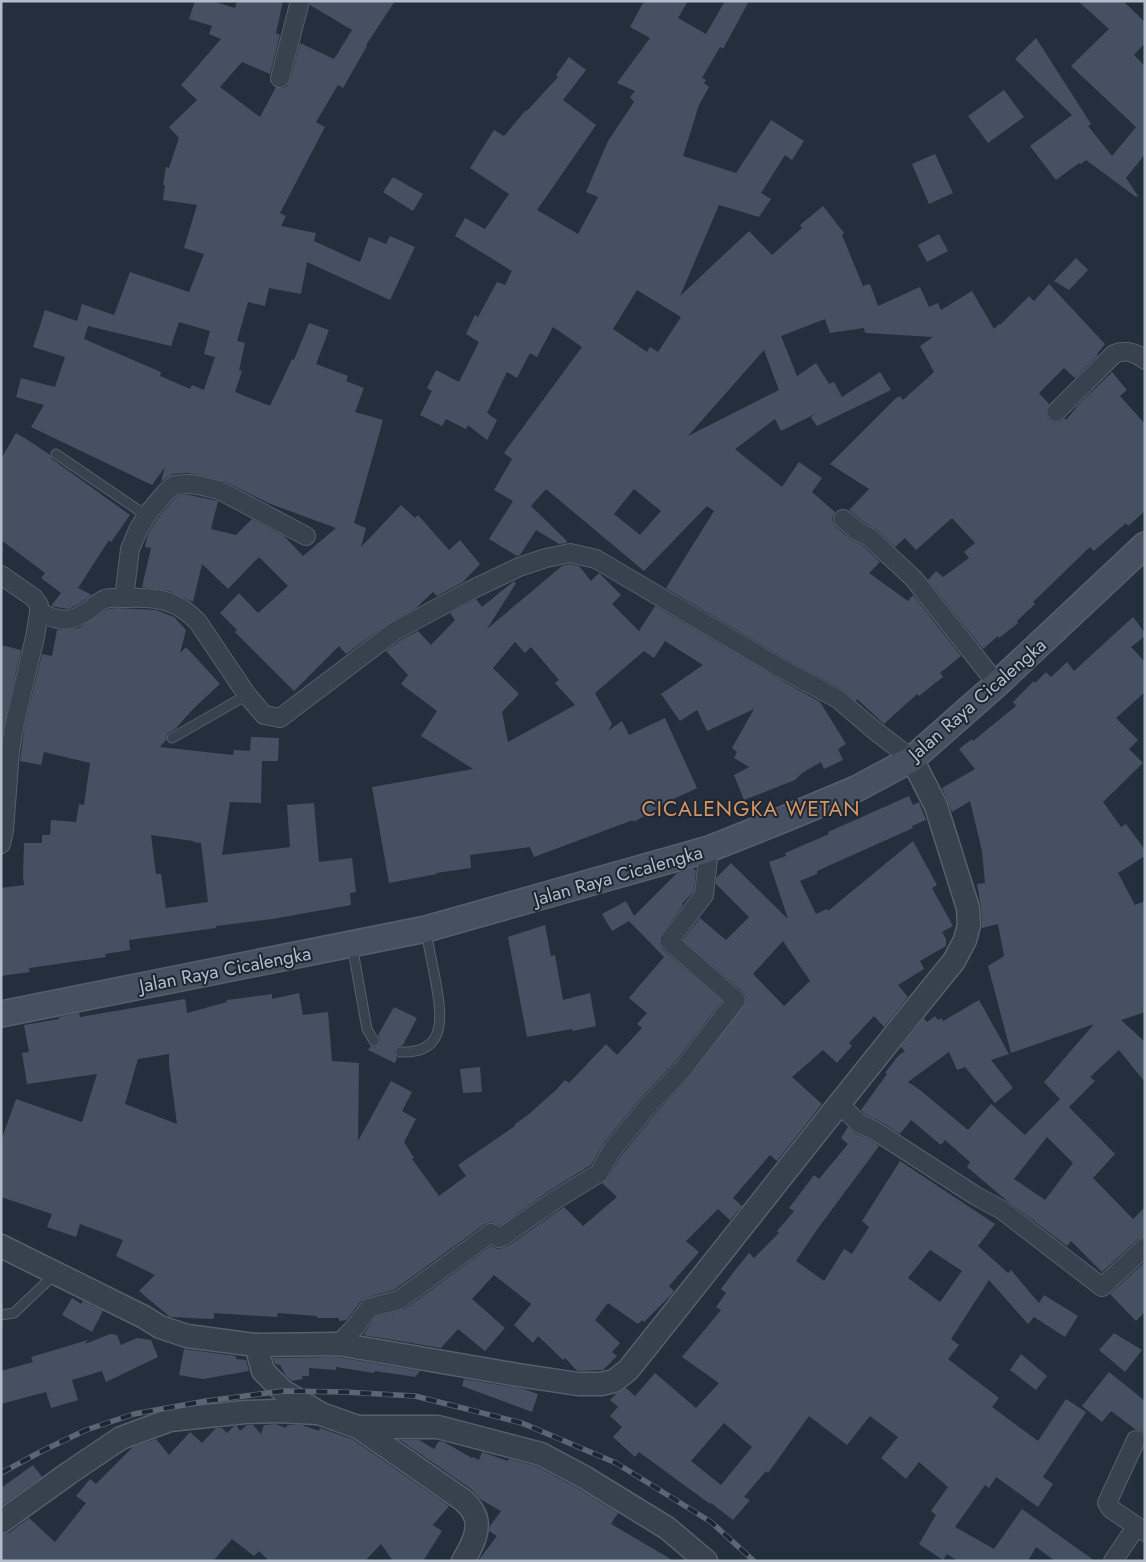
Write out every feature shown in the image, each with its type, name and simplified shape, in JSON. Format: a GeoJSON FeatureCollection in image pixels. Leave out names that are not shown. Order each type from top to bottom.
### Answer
{"type":"FeatureCollection","features":[{"type":"Feature","properties":{"kind":"main road","name":"Jalan Raya Cicalengka"},"geometry":{"type":"LineString","coordinates":[[1,1014],[426,929],[709,849],[782,820],[856,789],[912,759],[998,684],[1145,545]]}},
{"type":"Feature","properties":{"kind":"street"},"geometry":{"type":"LineString","coordinates":[[280,78],[300,1]]}},
{"type":"Feature","properties":{"kind":"street"},"geometry":{"type":"LineString","coordinates":[[1056,412],[1114,354],[1130,351],[1145,360]]}},
{"type":"Feature","properties":{"kind":"street"},"geometry":{"type":"LineString","coordinates":[[124,598],[130,549],[147,516],[174,485],[198,485],[218,490],[306,536]]}},
{"type":"Feature","properties":{"kind":"street"},"geometry":{"type":"LineString","coordinates":[[843,519],[859,532],[869,537],[914,579],[998,684]]}},
{"type":"Feature","properties":{"kind":"street"},"geometry":{"type":"LineString","coordinates":[[1,1246],[144,1317],[160,1327],[187,1336],[256,1345],[338,1344],[578,1384],[601,1384],[614,1381],[628,1370],[954,960],[965,940],[969,925],[968,908],[936,806],[912,759],[838,699],[596,559],[570,553],[546,558],[519,567],[473,589],[395,631],[280,718],[264,715],[247,695],[198,622],[189,613],[163,599],[124,598],[103,600],[78,618],[69,620],[40,614]]}},
{"type":"Feature","properties":{"kind":"street"},"geometry":{"type":"LineString","coordinates":[[1,574],[34,598],[39,605],[40,614],[13,731],[4,831],[1,844]]}},
{"type":"Feature","properties":{"kind":"street"},"geometry":{"type":"LineString","coordinates":[[338,1344],[356,1326],[369,1308],[399,1300],[491,1234],[499,1238],[599,1173],[612,1150],[641,1114],[682,1070],[736,1000],[669,941],[704,895],[709,849]]}},
{"type":"Feature","properties":{"kind":"street"},"geometry":{"type":"LineString","coordinates":[[838,1104],[860,1124],[874,1130],[976,1196],[1002,1210],[1102,1288],[1145,1247]]}},
{"type":"Feature","properties":{"kind":"street"},"geometry":{"type":"LineString","coordinates":[[256,1345],[264,1371],[283,1391],[321,1414],[358,1427],[463,1500],[475,1513],[477,1524],[476,1534],[463,1561]]}},
{"type":"Feature","properties":{"kind":"street"},"geometry":{"type":"LineString","coordinates":[[1,1522],[121,1438],[170,1420],[244,1412],[277,1411],[321,1414]]}},
{"type":"Feature","properties":{"kind":"street"},"geometry":{"type":"LineString","coordinates":[[358,1427],[438,1427],[541,1454],[584,1477],[667,1528],[706,1561]]}},
{"type":"Feature","properties":{"kind":"street"},"geometry":{"type":"LineString","coordinates":[[1113,1561],[1140,1530],[1111,1509],[1106,1503],[1136,1440]]}},
{"type":"Feature","properties":{"kind":"lane"},"geometry":{"type":"LineString","coordinates":[[56,454],[147,516]]}},
{"type":"Feature","properties":{"kind":"lane"},"geometry":{"type":"LineString","coordinates":[[172,738],[247,695]]}},
{"type":"Feature","properties":{"kind":"lane"},"geometry":{"type":"LineString","coordinates":[[400,1052],[414,1053],[424,1049],[435,1039],[440,1022],[440,1005],[426,929]]}},
{"type":"Feature","properties":{"kind":"lane"},"geometry":{"type":"LineString","coordinates":[[351,944],[367,1029],[374,1041]]}},
{"type":"Feature","properties":{"kind":"lane"},"geometry":{"type":"LineString","coordinates":[[1,1316],[14,1313],[56,1273]]}},
{"type":"Feature","properties":{"kind":"building"},"geometry":{"type":"Polygon","coordinates":[[[195,1],[212,1],[235,8],[237,1],[283,1],[276,33],[280,35],[270,74],[242,62],[220,87],[260,117],[276,87],[283,88],[290,81],[300,43],[334,59],[352,30],[310,5],[310,1],[395,1],[366,45],[343,88],[338,85],[316,122],[325,127],[280,213],[286,216],[281,226],[316,233],[314,241],[360,262],[369,237],[386,244],[390,236],[415,247],[390,300],[307,262],[301,294],[269,288],[265,306],[248,302],[237,341],[245,343],[239,370],[242,371],[235,392],[270,406],[292,359],[294,360],[309,323],[329,330],[316,364],[348,376],[346,381],[364,388],[355,412],[383,420],[354,523],[366,528],[361,547],[401,505],[415,518],[418,515],[449,550],[460,540],[480,564],[463,582],[437,596],[433,592],[416,608],[389,623],[346,654],[339,646],[294,691],[235,632],[237,630],[220,613],[239,593],[258,613],[288,586],[259,557],[228,589],[202,564],[193,602],[169,591],[142,587],[151,548],[145,547],[148,534],[159,517],[178,495],[189,495],[218,501],[211,529],[236,535],[252,519],[284,536],[303,556],[336,528],[268,503],[224,481],[200,475],[188,473],[173,474],[161,482],[165,467],[152,485],[31,427],[44,405],[16,397],[21,378],[55,387],[65,357],[33,347],[45,310],[77,321],[82,304],[114,315],[130,272],[189,292],[204,254],[184,248],[197,205],[163,200],[166,167],[169,168],[179,138],[169,127],[197,100],[181,85],[221,39],[209,34],[212,26],[189,19],[195,1]],[[179,322],[171,346],[88,326],[84,339],[161,372],[160,376],[190,389],[192,385],[204,390],[215,357],[204,354],[210,331],[179,322]]]}},
{"type":"Feature","properties":{"kind":"building"},"geometry":{"type":"Polygon","coordinates":[[[644,1],[688,1],[678,18],[706,34],[725,1],[749,1],[723,49],[720,47],[702,78],[706,80],[704,83],[709,87],[699,105],[683,156],[736,173],[771,120],[804,141],[792,160],[785,155],[761,193],[771,199],[759,217],[719,205],[680,296],[749,231],[772,255],[802,228],[800,225],[823,206],[844,233],[842,235],[863,286],[870,284],[878,306],[920,287],[929,307],[938,303],[941,310],[972,291],[994,329],[1029,296],[1034,301],[1049,284],[1105,344],[1098,355],[1075,378],[1064,368],[1039,393],[1049,404],[1046,410],[1048,419],[1054,422],[1059,422],[1065,418],[1066,420],[1079,404],[1112,372],[1127,390],[1120,396],[1145,424],[1145,511],[1128,526],[1126,523],[1094,551],[1090,547],[1033,602],[1035,604],[1017,621],[1018,623],[983,649],[928,580],[936,571],[943,577],[969,558],[964,552],[975,543],[952,518],[916,550],[905,538],[895,547],[876,529],[849,510],[869,489],[830,464],[896,398],[900,396],[903,400],[934,372],[920,346],[933,337],[865,333],[864,328],[830,333],[825,319],[781,336],[797,376],[816,363],[829,384],[834,382],[842,397],[880,372],[891,390],[817,426],[811,417],[817,413],[781,431],[775,419],[735,449],[782,487],[799,462],[822,478],[812,492],[835,512],[832,518],[836,527],[863,546],[880,562],[869,573],[908,601],[913,595],[961,656],[940,673],[943,677],[919,696],[917,694],[884,724],[857,699],[856,701],[843,690],[782,657],[666,588],[714,511],[707,506],[644,571],[546,489],[531,506],[567,541],[566,543],[559,544],[536,530],[520,555],[517,556],[489,539],[513,501],[494,490],[512,459],[504,453],[582,347],[553,327],[537,357],[530,353],[517,378],[507,372],[487,413],[497,420],[487,440],[468,425],[466,429],[446,419],[442,426],[420,415],[432,391],[427,388],[436,370],[459,382],[479,342],[466,334],[475,315],[478,317],[497,282],[505,285],[512,271],[455,236],[465,218],[485,229],[509,194],[470,168],[494,130],[504,136],[558,77],[556,75],[569,57],[586,70],[563,100],[596,125],[537,210],[578,234],[598,197],[586,192],[608,141],[634,102],[630,97],[635,91],[617,83],[650,38],[630,27],[644,1]],[[637,290],[613,329],[647,352],[650,347],[658,352],[681,317],[637,290]],[[764,350],[688,436],[779,390],[764,350]],[[634,489],[614,514],[640,535],[661,511],[634,489]]]}},
{"type":"Feature","properties":{"kind":"building"},"geometry":{"type":"Polygon","coordinates":[[[1078,1],[1123,1],[1145,22],[1145,43],[1134,55],[1145,66],[1145,154],[1126,178],[1138,196],[1136,197],[1086,160],[1056,180],[1030,146],[1072,115],[1015,59],[1036,38],[1091,124],[1088,126],[1112,156],[1136,127],[1071,66],[1109,29],[1078,1]]]}},
{"type":"Feature","properties":{"kind":"building"},"geometry":{"type":"Polygon","coordinates":[[[1004,90],[1024,117],[988,143],[968,116],[1004,90]]]}},
{"type":"Feature","properties":{"kind":"building"},"geometry":{"type":"Polygon","coordinates":[[[935,154],[953,193],[929,204],[912,164],[935,154]]]}},
{"type":"Feature","properties":{"kind":"building"},"geometry":{"type":"Polygon","coordinates":[[[393,177],[423,194],[413,211],[383,192],[393,177]]]}},
{"type":"Feature","properties":{"kind":"building"},"geometry":{"type":"Polygon","coordinates":[[[939,234],[948,251],[927,262],[918,245],[939,234]]]}},
{"type":"Feature","properties":{"kind":"building"},"geometry":{"type":"Polygon","coordinates":[[[1076,258],[1088,270],[1069,290],[1054,281],[1076,258]]]}},
{"type":"Feature","properties":{"kind":"building"},"geometry":{"type":"Polygon","coordinates":[[[16,433],[50,455],[52,459],[130,515],[111,542],[109,540],[78,588],[92,595],[68,609],[51,606],[61,593],[41,578],[45,573],[1,540],[1,459],[16,433]]]}},
{"type":"Feature","properties":{"kind":"building"},"geometry":{"type":"Polygon","coordinates":[[[570,564],[579,566],[591,581],[599,573],[621,595],[612,604],[639,631],[655,606],[820,702],[846,744],[838,749],[843,760],[824,769],[821,762],[802,773],[795,780],[744,800],[734,775],[749,767],[734,758],[737,752],[732,748],[754,709],[707,731],[697,710],[680,721],[661,694],[703,665],[665,641],[654,658],[644,651],[595,693],[612,724],[608,731],[622,721],[629,735],[665,718],[697,788],[663,804],[664,806],[633,822],[633,820],[534,857],[530,847],[470,855],[471,868],[389,883],[372,787],[473,769],[421,736],[437,711],[401,684],[408,675],[386,651],[418,631],[431,645],[455,620],[450,613],[476,599],[482,607],[514,581],[516,583],[487,629],[562,566],[570,564]],[[515,642],[493,668],[519,694],[502,712],[508,742],[575,705],[555,683],[559,680],[531,647],[525,653],[515,642]]]}},
{"type":"Feature","properties":{"kind":"building"},"geometry":{"type":"Polygon","coordinates":[[[108,609],[156,610],[174,617],[186,630],[180,653],[186,647],[220,684],[176,728],[167,734],[166,740],[160,747],[233,755],[234,750],[250,751],[251,737],[279,738],[278,761],[262,761],[261,803],[230,802],[222,855],[290,847],[287,805],[314,803],[319,862],[352,858],[356,892],[350,893],[351,905],[272,919],[216,926],[216,928],[129,940],[130,950],[105,954],[106,957],[29,968],[30,972],[1,976],[1,888],[24,885],[24,843],[42,843],[42,835],[50,835],[51,820],[76,822],[79,804],[84,805],[90,763],[44,752],[41,765],[20,761],[25,724],[42,654],[52,656],[57,630],[79,628],[108,609]],[[151,835],[156,874],[161,874],[166,908],[208,902],[201,843],[151,835]]]}},
{"type":"Feature","properties":{"kind":"building"},"geometry":{"type":"Polygon","coordinates":[[[1133,617],[1145,633],[1145,636],[1131,647],[1145,662],[1145,692],[1116,718],[1138,740],[1129,749],[1143,763],[1103,802],[1121,827],[1126,824],[1145,850],[1145,856],[1118,873],[1135,905],[1145,901],[1145,1012],[1121,1020],[1145,1042],[1145,1082],[1119,1050],[1090,1077],[1095,1081],[1069,1107],[1115,1154],[1093,1178],[1133,1219],[1145,1207],[1145,1237],[1138,1239],[1102,1272],[1071,1241],[1067,1246],[1006,1200],[967,1167],[970,1162],[945,1140],[941,1145],[911,1120],[900,1134],[880,1121],[866,1115],[861,1110],[887,1074],[885,1073],[898,1056],[905,1051],[901,1047],[924,1018],[927,1022],[935,1016],[938,1020],[941,1018],[943,1021],[979,1000],[1009,1054],[991,1060],[1013,1088],[995,1103],[965,1067],[957,1070],[949,1052],[908,1082],[968,1130],[991,1104],[1025,1135],[1060,1099],[1044,1082],[1094,1024],[1011,1053],[988,966],[1004,956],[998,924],[982,928],[977,884],[985,883],[982,851],[970,801],[952,812],[942,788],[975,769],[959,749],[972,739],[973,741],[1016,706],[1013,702],[1034,681],[1035,683],[1046,672],[1051,677],[1067,662],[1074,671],[1133,617]],[[1047,1137],[1014,1179],[1045,1200],[1073,1163],[1047,1137]]]}},
{"type":"Feature","properties":{"kind":"building"},"geometry":{"type":"Polygon","coordinates":[[[1,645],[21,650],[1,739],[1,645]]]}},
{"type":"Feature","properties":{"kind":"building"},"geometry":{"type":"Polygon","coordinates":[[[909,796],[913,805],[919,802],[926,820],[912,826],[913,828],[817,871],[817,874],[800,881],[816,914],[827,909],[828,911],[913,841],[937,885],[932,888],[953,926],[942,932],[946,939],[946,946],[920,961],[924,969],[898,985],[908,997],[884,1027],[874,1016],[849,1043],[852,1046],[837,1063],[823,1050],[792,1077],[822,1104],[777,1161],[770,1155],[733,1198],[742,1206],[730,1220],[718,1209],[686,1241],[699,1252],[669,1286],[674,1291],[670,1296],[644,1322],[642,1320],[638,1324],[608,1303],[595,1320],[620,1343],[612,1352],[617,1356],[603,1370],[577,1371],[565,1358],[563,1360],[538,1336],[533,1343],[514,1325],[531,1304],[494,1275],[472,1299],[505,1328],[485,1351],[458,1329],[441,1348],[363,1335],[375,1317],[405,1309],[491,1246],[498,1249],[508,1246],[564,1207],[583,1226],[617,1197],[602,1183],[608,1178],[621,1156],[655,1114],[690,1076],[746,1002],[743,992],[683,940],[700,918],[726,940],[749,917],[716,884],[716,878],[731,863],[788,919],[769,862],[786,856],[785,853],[829,834],[828,832],[909,796]],[[783,941],[753,974],[784,1006],[810,981],[783,941]]]}},
{"type":"Feature","properties":{"kind":"building"},"geometry":{"type":"Polygon","coordinates":[[[693,868],[696,871],[694,891],[682,904],[661,935],[659,944],[662,949],[722,1001],[674,1063],[639,1100],[604,1143],[591,1165],[549,1191],[500,1226],[491,1222],[485,1224],[394,1290],[366,1298],[360,1302],[347,1320],[339,1321],[339,1318],[317,1318],[317,1316],[278,1313],[277,1317],[214,1313],[214,1318],[211,1319],[170,1317],[139,1291],[155,1275],[116,1256],[123,1240],[80,1224],[76,1237],[47,1227],[52,1214],[1,1197],[1,1141],[16,1099],[82,1122],[97,1074],[27,1084],[22,1053],[29,1052],[24,1025],[59,1019],[59,1017],[79,1013],[80,1017],[185,999],[187,1013],[227,1002],[227,1000],[272,994],[272,999],[299,993],[303,1015],[328,1012],[332,1061],[359,1063],[358,1141],[391,1081],[412,1092],[402,1111],[416,1119],[404,1142],[414,1158],[412,1159],[439,1196],[466,1176],[458,1165],[515,1126],[565,1080],[569,1083],[606,1044],[617,1055],[642,1028],[637,1024],[647,1013],[629,998],[664,957],[629,921],[612,931],[602,914],[626,901],[634,916],[677,873],[693,868]],[[169,1054],[138,1059],[125,1104],[177,1124],[169,1054]]]}},
{"type":"Feature","properties":{"kind":"building"},"geometry":{"type":"Polygon","coordinates":[[[545,925],[551,956],[555,955],[563,1000],[590,993],[596,1026],[527,1037],[508,937],[545,925]]]}},
{"type":"Feature","properties":{"kind":"building"},"geometry":{"type":"Polygon","coordinates":[[[394,1007],[417,1018],[403,1045],[395,1049],[394,1053],[397,1058],[395,1063],[368,1050],[371,1046],[375,1047],[379,1044],[378,1035],[394,1007]]]}},
{"type":"Feature","properties":{"kind":"building"},"geometry":{"type":"Polygon","coordinates":[[[480,1067],[482,1092],[463,1093],[460,1069],[480,1067]]]}},
{"type":"Feature","properties":{"kind":"building"},"geometry":{"type":"Polygon","coordinates":[[[848,1127],[856,1134],[869,1139],[879,1146],[796,1261],[824,1281],[844,1249],[852,1254],[869,1227],[862,1221],[900,1161],[995,1224],[978,1246],[1008,1273],[1011,1270],[1039,1303],[1044,1295],[1078,1316],[1065,1337],[1034,1317],[1028,1324],[989,1280],[951,1339],[959,1345],[948,1359],[999,1398],[992,1407],[1038,1441],[1066,1399],[1086,1412],[1043,1477],[1053,1484],[1038,1507],[996,1477],[989,1488],[985,1485],[955,1527],[994,1549],[1022,1509],[1095,1561],[1055,1561],[1036,1547],[1028,1561],[958,1561],[947,1554],[943,1560],[919,1544],[936,1515],[931,1511],[948,1487],[919,1462],[906,1479],[881,1458],[898,1437],[870,1416],[847,1445],[809,1416],[768,1473],[766,1471],[744,1497],[750,1500],[733,1520],[639,1452],[635,1457],[613,1437],[622,1427],[610,1416],[618,1407],[610,1400],[626,1388],[635,1396],[655,1373],[696,1408],[719,1383],[682,1357],[721,1310],[716,1307],[726,1293],[721,1289],[736,1269],[749,1253],[754,1258],[779,1233],[777,1231],[794,1211],[789,1208],[814,1175],[819,1179],[848,1144],[841,1138],[848,1127]],[[930,1250],[908,1278],[940,1302],[962,1271],[930,1250]],[[724,1423],[691,1461],[721,1485],[752,1447],[724,1423]]]}},
{"type":"Feature","properties":{"kind":"building"},"geometry":{"type":"Polygon","coordinates":[[[1145,1262],[1145,1312],[1136,1321],[1110,1294],[1145,1262]]]}},
{"type":"Feature","properties":{"kind":"building"},"geometry":{"type":"Polygon","coordinates":[[[72,1298],[81,1304],[83,1301],[103,1311],[92,1332],[62,1315],[72,1298]]]}},
{"type":"Feature","properties":{"kind":"building"},"geometry":{"type":"Polygon","coordinates":[[[1114,1333],[1142,1350],[1125,1372],[1099,1350],[1114,1333]]]}},
{"type":"Feature","properties":{"kind":"building"},"geometry":{"type":"Polygon","coordinates":[[[110,1334],[117,1335],[121,1345],[137,1338],[151,1340],[158,1357],[106,1382],[102,1371],[72,1380],[78,1400],[51,1408],[46,1392],[1,1404],[1,1371],[33,1362],[31,1357],[88,1340],[85,1344],[110,1334]]]}},
{"type":"Feature","properties":{"kind":"building"},"geometry":{"type":"Polygon","coordinates":[[[184,1349],[236,1356],[236,1359],[246,1360],[249,1371],[203,1379],[179,1375],[184,1349]]]}},
{"type":"Feature","properties":{"kind":"building"},"geometry":{"type":"Polygon","coordinates":[[[1021,1354],[1047,1376],[1036,1390],[1010,1370],[1021,1354]]]}},
{"type":"Feature","properties":{"kind":"building"},"geometry":{"type":"Polygon","coordinates":[[[337,1357],[420,1371],[415,1377],[336,1367],[336,1370],[309,1368],[309,1376],[302,1376],[303,1379],[292,1381],[286,1376],[280,1365],[275,1364],[273,1358],[337,1357]]]}},
{"type":"Feature","properties":{"kind":"building"},"geometry":{"type":"Polygon","coordinates":[[[1109,1372],[1145,1401],[1145,1434],[1111,1411],[1102,1422],[1082,1406],[1109,1372]]]}},
{"type":"Feature","properties":{"kind":"building"},"geometry":{"type":"Polygon","coordinates":[[[464,1379],[524,1389],[538,1394],[532,1412],[462,1386],[464,1379]]]}},
{"type":"Feature","properties":{"kind":"building"},"geometry":{"type":"Polygon","coordinates":[[[276,1424],[286,1428],[287,1425],[302,1425],[319,1431],[320,1428],[352,1439],[449,1506],[433,1525],[442,1531],[423,1561],[393,1561],[381,1544],[365,1561],[269,1561],[259,1551],[254,1556],[232,1539],[213,1561],[1,1561],[1,1535],[9,1533],[29,1518],[55,1542],[86,1503],[76,1496],[90,1479],[96,1484],[133,1447],[156,1439],[169,1455],[190,1432],[202,1443],[216,1428],[222,1428],[227,1433],[234,1426],[237,1426],[240,1431],[247,1425],[253,1425],[261,1434],[264,1425],[276,1424]]]}},
{"type":"Feature","properties":{"kind":"building"},"geometry":{"type":"Polygon","coordinates":[[[400,1440],[419,1440],[434,1449],[439,1441],[479,1460],[482,1452],[508,1461],[509,1459],[536,1466],[618,1513],[611,1524],[674,1561],[478,1561],[497,1536],[489,1531],[490,1526],[501,1511],[480,1499],[471,1489],[400,1440]]]}},
{"type":"Feature","properties":{"kind":"building"},"geometry":{"type":"Polygon","coordinates":[[[33,1465],[42,1477],[1,1506],[1,1488],[33,1465]]]}},
{"type":"Feature","properties":{"kind":"railway"},"geometry":{"type":"LineString","coordinates":[[1,1473],[86,1430],[134,1414],[206,1401],[283,1391],[415,1396],[522,1423],[616,1463],[711,1522],[754,1561]]}},
{"type":"Feature","properties":{"kind":"district","name":"CICALENGKA WETAN"},"geometry":{"type":"Point","coordinates":[751,809]}}]}
